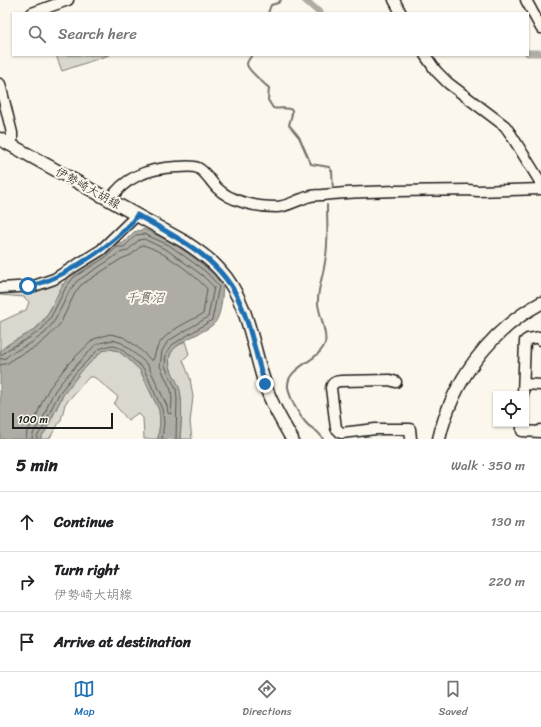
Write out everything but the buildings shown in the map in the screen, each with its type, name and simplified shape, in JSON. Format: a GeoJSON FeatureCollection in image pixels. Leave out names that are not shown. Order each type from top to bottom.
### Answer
{"type":"FeatureCollection","features":[{"type":"Feature","properties":{"kind":"main road","name":"伊勢崎大胡線"},"geometry":{"type":"LineString","coordinates":[[4,142],[137,215],[194,248],[214,263],[227,279],[242,305],[269,395],[292,439]]}},
{"type":"Feature","properties":{"kind":"main road"},"geometry":{"type":"LineString","coordinates":[[440,439],[452,400],[465,376],[479,355],[502,330],[519,316],[541,303]]}},
{"type":"Feature","properties":{"kind":"street"},"geometry":{"type":"LineString","coordinates":[[35,12],[68,0]]}},
{"type":"Feature","properties":{"kind":"street"},"geometry":{"type":"LineString","coordinates":[[394,0],[400,12]]}},
{"type":"Feature","properties":{"kind":"street"},"geometry":{"type":"LineString","coordinates":[[526,0],[541,28]]}},
{"type":"Feature","properties":{"kind":"street"},"geometry":{"type":"LineString","coordinates":[[426,57],[440,76],[448,83],[505,126],[541,183]]}},
{"type":"Feature","properties":{"kind":"street"},"geometry":{"type":"LineString","coordinates":[[0,84],[12,133],[12,140],[4,142]]}},
{"type":"Feature","properties":{"kind":"street"},"geometry":{"type":"LineString","coordinates":[[110,200],[124,184],[140,174],[168,168],[193,166],[198,168],[217,188],[228,196],[243,202],[264,206],[282,206],[308,196],[336,193],[541,189]]}},
{"type":"Feature","properties":{"kind":"street"},"geometry":{"type":"LineString","coordinates":[[0,288],[34,286],[54,279],[101,250],[137,215]]}},
{"type":"Feature","properties":{"kind":"street"},"geometry":{"type":"LineString","coordinates":[[541,340],[540,337],[525,341],[523,389],[541,385]]}},
{"type":"Feature","properties":{"kind":"street"},"geometry":{"type":"LineString","coordinates":[[396,382],[390,380],[341,381],[332,385],[331,388],[336,428],[341,433],[376,429],[410,429],[411,439]]}},
{"type":"Feature","properties":{"kind":"street"},"geometry":{"type":"LineString","coordinates":[[522,427],[522,431],[540,432],[541,430]]}},
{"type":"Feature","properties":{"kind":"shaded area"},"geometry":{"type":"Polygon","coordinates":[[[56,56],[106,56],[62,71],[56,56]]]}},
{"type":"Feature","properties":{"kind":"shaded area"},"geometry":{"type":"Polygon","coordinates":[[[57,280],[63,285],[49,312],[40,324],[29,334],[10,344],[0,352],[0,322],[26,310],[29,302],[24,297],[0,295],[1,292],[57,280]]]}},
{"type":"Feature","properties":{"kind":"shaded area"},"geometry":{"type":"Polygon","coordinates":[[[185,341],[189,354],[183,360],[190,378],[193,397],[190,422],[192,439],[180,439],[181,398],[169,359],[175,348],[185,341]]]}},
{"type":"Feature","properties":{"kind":"shaded area"},"geometry":{"type":"Polygon","coordinates":[[[111,349],[118,351],[140,370],[159,410],[160,422],[158,439],[144,439],[143,418],[138,413],[128,420],[114,404],[118,397],[94,377],[89,377],[65,404],[61,420],[49,439],[40,439],[63,395],[80,373],[102,351],[111,349]]]}},
{"type":"Feature","properties":{"kind":"water","name":"千貫沼"},"geometry":{"type":"Polygon","coordinates":[[[144,229],[171,242],[186,252],[207,268],[223,285],[221,308],[213,325],[178,345],[170,355],[169,364],[179,386],[181,396],[182,414],[180,439],[158,439],[160,422],[159,410],[140,370],[118,351],[111,349],[102,351],[80,373],[63,395],[40,439],[0,439],[0,352],[8,344],[38,327],[47,315],[61,287],[72,274],[118,241],[122,244],[134,232],[144,229]]]}},
{"type":"Feature","properties":{"kind":"waterway"},"geometry":{"type":"LineString","coordinates":[[268,12],[271,5],[278,3],[281,0]]}},
{"type":"Feature","properties":{"kind":"waterway"},"geometry":{"type":"LineString","coordinates":[[305,0],[319,12]]}},
{"type":"Feature","properties":{"kind":"waterway"},"geometry":{"type":"LineString","coordinates":[[529,53],[541,53]]}},
{"type":"Feature","properties":{"kind":"waterway"},"geometry":{"type":"LineString","coordinates":[[251,56],[247,64],[248,67],[269,88],[268,100],[273,108],[287,108],[292,110],[289,125],[299,137],[311,164],[329,167],[332,171],[333,191]]}},
{"type":"Feature","properties":{"kind":"waterway"},"geometry":{"type":"LineString","coordinates":[[323,439],[319,433],[308,425],[300,415],[292,401],[288,387],[292,374],[317,355],[322,349],[326,339],[318,299],[327,248],[327,205]]}},
{"type":"Feature","properties":{"kind":"route"},"geometry":{"type":"LineString","coordinates":[[28,286],[54,279],[101,250],[137,215],[194,248],[214,263],[227,279],[242,305],[265,384]]}}]}
